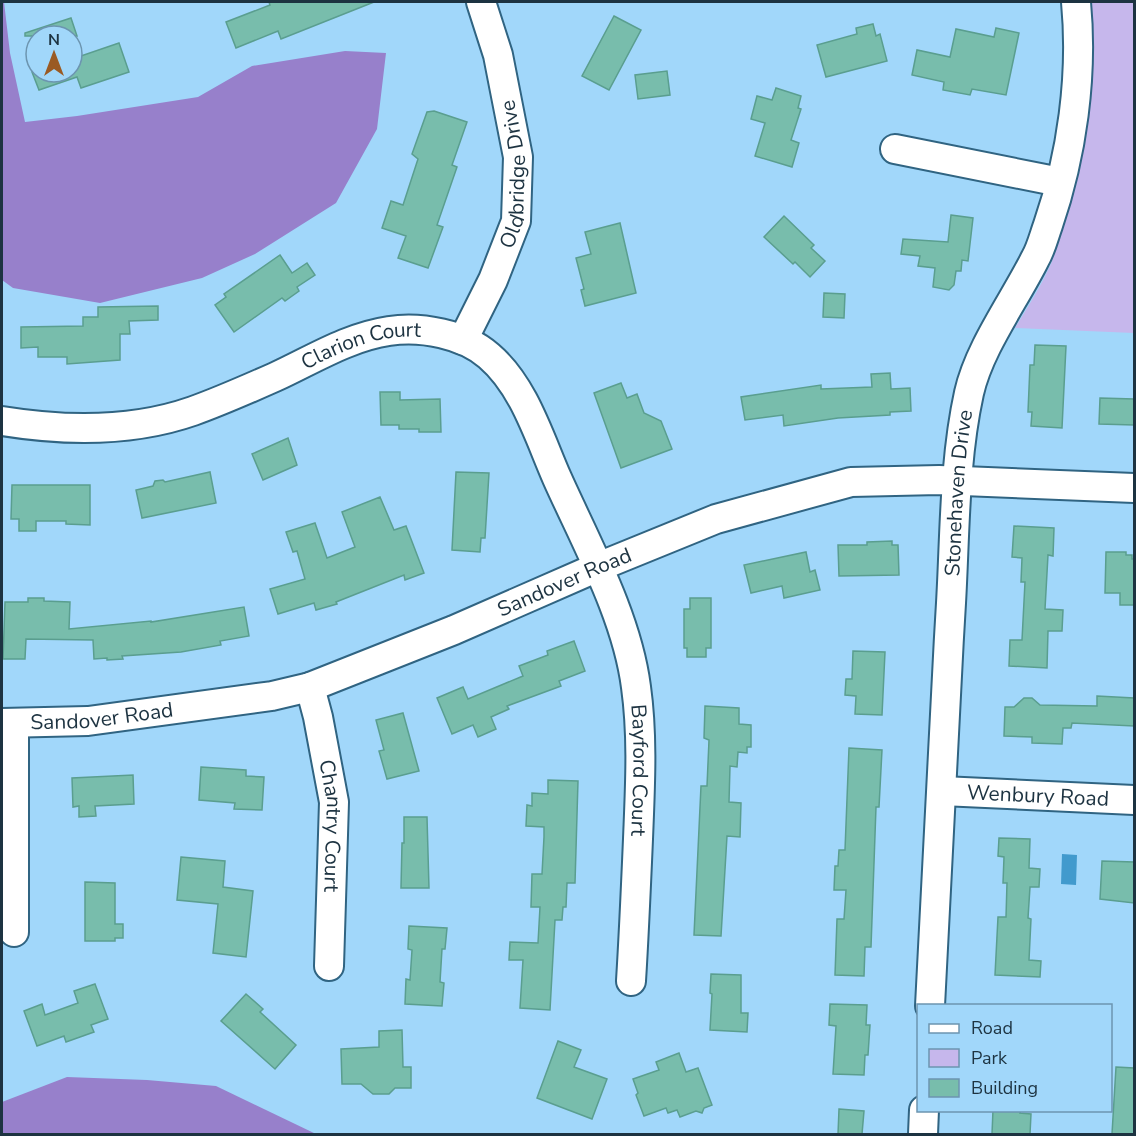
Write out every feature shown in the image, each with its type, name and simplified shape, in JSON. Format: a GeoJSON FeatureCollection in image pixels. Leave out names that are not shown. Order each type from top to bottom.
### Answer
{"type":"FeatureCollection","features":[{"type":"Feature","properties":{"kind":"street","name":"Oldbridge Drive"},"geometry":{"type":"LineString","coordinates":[[463,340],[493,280],[516,221],[518,157],[498,55],[482,2]]}},
{"type":"Feature","properties":{"kind":"street","name":"Stonehaven Drive"},"geometry":{"type":"LineString","coordinates":[[930,1004],[958,481],[967,405],[975,371],[1037,256],[1060,183],[1075,103],[1078,24],[1076,2]]}},
{"type":"Feature","properties":{"kind":"street"},"geometry":{"type":"LineString","coordinates":[[895,149],[1060,183]]}},
{"type":"Feature","properties":{"kind":"street","name":"Clarion Court"},"geometry":{"type":"LineString","coordinates":[[2,421],[27,425],[86,428],[139,424],[191,412],[242,392],[341,344],[386,331],[410,328],[463,340],[489,355],[510,379],[528,411],[598,567]]}},
{"type":"Feature","properties":{"kind":"street","name":"Sandover Road"},"geometry":{"type":"LineString","coordinates":[[8,723],[88,721],[272,696],[310,687],[454,630],[598,567],[716,519],[851,482],[958,481],[1134,488]]}},
{"type":"Feature","properties":{"kind":"street","name":"Bayford Court"},"geometry":{"type":"LineString","coordinates":[[598,567],[628,648],[636,684],[640,730],[640,800],[632,981]]}},
{"type":"Feature","properties":{"kind":"street","name":"Chantry Court"},"geometry":{"type":"LineString","coordinates":[[310,687],[334,802],[329,966]]}},
{"type":"Feature","properties":{"kind":"street"},"geometry":{"type":"LineString","coordinates":[[8,723],[14,932]]}},
{"type":"Feature","properties":{"kind":"street","name":"Wenbury Road"},"geometry":{"type":"LineString","coordinates":[[942,791],[1134,800]]}},
{"type":"Feature","properties":{"kind":"street"},"geometry":{"type":"LineString","coordinates":[[923,1134],[924,1112]]}},
{"type":"Feature","properties":{"kind":"green space"},"geometry":{"type":"Polygon","coordinates":[[[1091,2],[1134,2],[1134,333],[1015,328],[1051,264],[1083,151],[1093,61],[1091,2]]]}},
{"type":"Feature","properties":{"kind":"shaded area"},"geometry":{"type":"Polygon","coordinates":[[[2,2],[4,2],[10,53],[25,122],[198,97],[252,66],[345,51],[386,53],[377,129],[336,203],[255,254],[202,278],[100,303],[13,288],[2,280],[2,2]]]}},
{"type":"Feature","properties":{"kind":"shaded area"},"geometry":{"type":"Polygon","coordinates":[[[67,1077],[147,1080],[216,1086],[316,1134],[2,1134],[2,1102],[67,1077]]]}},
{"type":"Feature","properties":{"kind":"water"},"geometry":{"type":"Polygon","coordinates":[[[1062,854],[1077,855],[1076,885],[1061,884],[1062,854]]]}},
{"type":"Feature","properties":{"kind":"building"},"geometry":{"type":"Polygon","coordinates":[[[269,2],[374,2],[281,39],[278,31],[236,48],[226,22],[270,5],[269,2]]]}},
{"type":"Feature","properties":{"kind":"building"},"geometry":{"type":"Polygon","coordinates":[[[614,16],[641,30],[609,90],[582,76],[614,16]]]}},
{"type":"Feature","properties":{"kind":"building"},"geometry":{"type":"Polygon","coordinates":[[[71,18],[73,24],[53,24],[71,18]]]}},
{"type":"Feature","properties":{"kind":"building"},"geometry":{"type":"Polygon","coordinates":[[[873,24],[876,36],[880,34],[887,61],[826,77],[817,45],[857,34],[856,28],[873,24]]]}},
{"type":"Feature","properties":{"kind":"building"},"geometry":{"type":"Polygon","coordinates":[[[996,28],[1019,33],[1006,95],[972,89],[970,95],[943,90],[944,82],[912,75],[917,50],[950,57],[956,29],[994,37],[996,28]]]}},
{"type":"Feature","properties":{"kind":"building"},"geometry":{"type":"Polygon","coordinates":[[[119,43],[129,72],[81,88],[80,84],[84,84],[84,55],[119,43]]]}},
{"type":"Feature","properties":{"kind":"building"},"geometry":{"type":"Polygon","coordinates":[[[667,71],[670,95],[638,99],[635,75],[667,71]]]}},
{"type":"Feature","properties":{"kind":"building"},"geometry":{"type":"Polygon","coordinates":[[[37,84],[57,84],[39,90],[37,84]]]}},
{"type":"Feature","properties":{"kind":"building"},"geometry":{"type":"Polygon","coordinates":[[[776,88],[801,96],[798,108],[801,109],[791,140],[799,143],[792,167],[755,156],[765,123],[751,119],[757,96],[772,100],[776,88]]]}},
{"type":"Feature","properties":{"kind":"building"},"geometry":{"type":"Polygon","coordinates":[[[434,111],[467,122],[452,165],[457,167],[437,225],[443,227],[428,268],[398,258],[406,236],[382,228],[391,201],[403,205],[418,159],[412,154],[427,112],[434,111]]]}},
{"type":"Feature","properties":{"kind":"building"},"geometry":{"type":"Polygon","coordinates":[[[951,215],[973,218],[968,261],[962,260],[961,271],[956,271],[954,285],[949,290],[933,287],[935,268],[918,266],[920,256],[901,254],[903,239],[948,242],[951,215]]]}},
{"type":"Feature","properties":{"kind":"building"},"geometry":{"type":"Polygon","coordinates":[[[784,216],[814,245],[811,248],[825,261],[810,277],[764,237],[784,216]]]}},
{"type":"Feature","properties":{"kind":"building"},"geometry":{"type":"Polygon","coordinates":[[[620,223],[636,293],[585,306],[581,290],[584,289],[576,258],[591,254],[585,232],[620,223]]]}},
{"type":"Feature","properties":{"kind":"building"},"geometry":{"type":"Polygon","coordinates":[[[280,255],[292,273],[307,263],[315,275],[297,287],[299,291],[285,301],[282,298],[234,332],[215,305],[226,297],[224,294],[280,255]]]}},
{"type":"Feature","properties":{"kind":"building"},"geometry":{"type":"Polygon","coordinates":[[[824,293],[845,294],[844,318],[823,317],[824,293]]]}},
{"type":"Feature","properties":{"kind":"building"},"geometry":{"type":"Polygon","coordinates":[[[158,306],[158,320],[129,321],[130,334],[120,334],[120,360],[67,364],[67,357],[38,357],[38,347],[21,348],[21,327],[83,326],[83,317],[98,317],[98,307],[158,306]]]}},
{"type":"Feature","properties":{"kind":"building"},"geometry":{"type":"Polygon","coordinates":[[[1035,345],[1066,346],[1062,428],[1031,426],[1032,412],[1028,412],[1030,365],[1034,365],[1035,345]]]}},
{"type":"Feature","properties":{"kind":"building"},"geometry":{"type":"Polygon","coordinates":[[[890,373],[891,389],[910,388],[911,411],[784,426],[783,415],[745,420],[741,397],[821,385],[821,389],[872,387],[871,374],[890,373]]]}},
{"type":"Feature","properties":{"kind":"building"},"geometry":{"type":"Polygon","coordinates":[[[621,383],[627,398],[637,394],[644,413],[661,421],[672,449],[621,468],[594,393],[621,383]]]}},
{"type":"Feature","properties":{"kind":"building"},"geometry":{"type":"Polygon","coordinates":[[[380,392],[400,392],[400,400],[440,399],[441,432],[419,432],[419,429],[399,429],[399,425],[381,425],[380,392]]]}},
{"type":"Feature","properties":{"kind":"building"},"geometry":{"type":"Polygon","coordinates":[[[1100,398],[1134,399],[1134,425],[1099,424],[1100,398]]]}},
{"type":"Feature","properties":{"kind":"building"},"geometry":{"type":"Polygon","coordinates":[[[288,438],[297,465],[263,480],[252,454],[288,438]]]}},
{"type":"Feature","properties":{"kind":"building"},"geometry":{"type":"Polygon","coordinates":[[[210,472],[216,503],[142,518],[136,490],[153,486],[155,481],[165,482],[210,472]]]}},
{"type":"Feature","properties":{"kind":"building"},"geometry":{"type":"Polygon","coordinates":[[[456,472],[489,473],[485,538],[481,538],[480,552],[452,550],[456,472]]]}},
{"type":"Feature","properties":{"kind":"building"},"geometry":{"type":"Polygon","coordinates":[[[12,485],[90,485],[90,525],[66,524],[66,521],[36,521],[36,531],[19,531],[19,519],[11,519],[12,485]]]}},
{"type":"Feature","properties":{"kind":"building"},"geometry":{"type":"Polygon","coordinates":[[[380,497],[394,530],[406,526],[424,573],[405,580],[404,575],[336,602],[337,604],[316,610],[314,603],[278,614],[270,589],[305,579],[297,551],[293,552],[286,532],[315,523],[327,558],[355,547],[342,512],[380,497]]]}},
{"type":"Feature","properties":{"kind":"building"},"geometry":{"type":"Polygon","coordinates":[[[1014,526],[1054,528],[1053,556],[1048,555],[1045,609],[1063,610],[1062,631],[1048,631],[1047,668],[1009,666],[1010,640],[1022,640],[1025,582],[1021,582],[1022,558],[1012,557],[1014,526]]]}},
{"type":"Feature","properties":{"kind":"building"},"geometry":{"type":"Polygon","coordinates":[[[892,541],[892,545],[898,545],[899,575],[839,576],[838,545],[867,545],[867,542],[892,541]]]}},
{"type":"Feature","properties":{"kind":"building"},"geometry":{"type":"Polygon","coordinates":[[[806,552],[810,572],[815,570],[820,590],[784,598],[782,586],[751,593],[744,565],[806,552]]]}},
{"type":"Feature","properties":{"kind":"building"},"geometry":{"type":"Polygon","coordinates":[[[1106,552],[1126,552],[1126,555],[1132,555],[1134,559],[1134,605],[1120,605],[1120,593],[1105,593],[1106,552]]]}},
{"type":"Feature","properties":{"kind":"building"},"geometry":{"type":"Polygon","coordinates":[[[28,598],[70,602],[69,629],[151,622],[244,607],[249,636],[220,641],[221,645],[181,652],[122,656],[123,659],[107,660],[107,658],[94,659],[93,640],[26,639],[25,659],[3,659],[5,602],[28,602],[28,598]]]}},
{"type":"Feature","properties":{"kind":"building"},"geometry":{"type":"Polygon","coordinates":[[[690,598],[711,598],[711,648],[706,648],[706,657],[687,657],[687,648],[684,648],[684,609],[690,609],[690,598]]]}},
{"type":"Feature","properties":{"kind":"building"},"geometry":{"type":"Polygon","coordinates":[[[574,641],[585,671],[559,681],[561,686],[507,706],[509,709],[491,717],[496,729],[478,737],[473,725],[452,734],[437,698],[463,687],[468,699],[523,676],[519,666],[548,655],[547,651],[574,641]]]}},
{"type":"Feature","properties":{"kind":"building"},"geometry":{"type":"Polygon","coordinates":[[[853,651],[885,652],[882,715],[855,714],[856,696],[845,695],[846,679],[852,679],[853,651]]]}},
{"type":"Feature","properties":{"kind":"building"},"geometry":{"type":"Polygon","coordinates":[[[1097,696],[1134,698],[1134,726],[1072,723],[1071,728],[1063,728],[1062,744],[1032,743],[1032,737],[1004,736],[1005,707],[1014,707],[1024,698],[1032,698],[1040,705],[1097,706],[1097,696]]]}},
{"type":"Feature","properties":{"kind":"building"},"geometry":{"type":"Polygon","coordinates":[[[705,706],[739,708],[739,724],[751,725],[751,747],[747,747],[747,753],[738,752],[737,767],[730,766],[729,802],[741,803],[740,837],[727,836],[721,936],[694,935],[701,786],[707,786],[709,740],[704,738],[705,706]]]}},
{"type":"Feature","properties":{"kind":"building"},"geometry":{"type":"Polygon","coordinates":[[[403,713],[419,771],[387,779],[379,751],[384,750],[376,720],[403,713]]]}},
{"type":"Feature","properties":{"kind":"building"},"geometry":{"type":"Polygon","coordinates":[[[849,748],[882,750],[879,807],[876,807],[871,947],[865,947],[864,976],[835,975],[837,919],[844,919],[846,890],[834,890],[835,866],[838,866],[839,850],[845,850],[849,748]]]}},
{"type":"Feature","properties":{"kind":"building"},"geometry":{"type":"Polygon","coordinates":[[[201,767],[246,770],[246,776],[264,777],[262,810],[234,809],[235,803],[199,800],[201,767]]]}},
{"type":"Feature","properties":{"kind":"building"},"geometry":{"type":"Polygon","coordinates":[[[133,775],[134,804],[95,806],[96,816],[79,817],[79,806],[73,807],[72,778],[133,775]]]}},
{"type":"Feature","properties":{"kind":"building"},"geometry":{"type":"Polygon","coordinates":[[[548,780],[578,781],[575,883],[567,883],[566,907],[563,907],[562,920],[555,920],[550,1010],[520,1008],[523,960],[509,960],[510,942],[538,943],[540,907],[531,907],[532,874],[542,874],[544,827],[526,826],[527,805],[532,806],[532,793],[548,794],[548,780]]]}},
{"type":"Feature","properties":{"kind":"building"},"geometry":{"type":"Polygon","coordinates":[[[404,817],[427,817],[429,888],[401,888],[404,817]]]}},
{"type":"Feature","properties":{"kind":"building"},"geometry":{"type":"Polygon","coordinates":[[[999,838],[1030,839],[1029,868],[1040,869],[1039,887],[1030,887],[1028,918],[1031,919],[1029,960],[1041,961],[1040,977],[995,975],[998,917],[1006,917],[1007,883],[1003,883],[1004,857],[998,856],[999,838]]]}},
{"type":"Feature","properties":{"kind":"building"},"geometry":{"type":"Polygon","coordinates":[[[181,857],[225,861],[223,887],[253,891],[246,957],[213,953],[218,904],[177,900],[181,857]]]}},
{"type":"Feature","properties":{"kind":"building"},"geometry":{"type":"Polygon","coordinates":[[[1102,861],[1134,862],[1134,903],[1100,899],[1102,861]]]}},
{"type":"Feature","properties":{"kind":"building"},"geometry":{"type":"Polygon","coordinates":[[[85,882],[115,883],[115,924],[123,924],[123,938],[115,938],[115,941],[85,941],[85,882]]]}},
{"type":"Feature","properties":{"kind":"building"},"geometry":{"type":"Polygon","coordinates":[[[409,926],[447,928],[445,949],[442,949],[440,982],[444,983],[442,1006],[405,1004],[406,979],[410,980],[412,950],[408,949],[409,926]]]}},
{"type":"Feature","properties":{"kind":"building"},"geometry":{"type":"Polygon","coordinates":[[[711,974],[741,975],[741,1013],[748,1013],[747,1032],[710,1030],[711,974]]]}},
{"type":"Feature","properties":{"kind":"building"},"geometry":{"type":"Polygon","coordinates":[[[95,984],[108,1019],[91,1025],[94,1032],[66,1042],[64,1036],[37,1046],[24,1011],[42,1004],[45,1015],[78,1003],[74,991],[95,984]]]}},
{"type":"Feature","properties":{"kind":"building"},"geometry":{"type":"Polygon","coordinates":[[[246,994],[263,1009],[260,1012],[296,1045],[275,1069],[221,1021],[246,994]]]}},
{"type":"Feature","properties":{"kind":"building"},"geometry":{"type":"Polygon","coordinates":[[[830,1004],[867,1005],[866,1025],[870,1025],[864,1075],[833,1074],[836,1026],[829,1025],[830,1004]]]}},
{"type":"Feature","properties":{"kind":"building"},"geometry":{"type":"Polygon","coordinates":[[[402,1030],[403,1067],[411,1067],[411,1088],[395,1088],[389,1094],[373,1094],[361,1084],[342,1084],[341,1049],[379,1047],[379,1031],[402,1030]]]}},
{"type":"Feature","properties":{"kind":"building"},"geometry":{"type":"Polygon","coordinates":[[[558,1041],[581,1050],[574,1067],[607,1079],[592,1119],[537,1098],[558,1041]]]}},
{"type":"Feature","properties":{"kind":"building"},"geometry":{"type":"Polygon","coordinates":[[[679,1053],[686,1072],[698,1068],[712,1105],[704,1108],[702,1113],[696,1111],[680,1117],[677,1110],[668,1113],[666,1108],[644,1116],[633,1079],[659,1070],[656,1062],[679,1053]]]}},
{"type":"Feature","properties":{"kind":"building"},"geometry":{"type":"Polygon","coordinates":[[[1116,1067],[1134,1068],[1134,1134],[1112,1134],[1116,1067]]]}},
{"type":"Feature","properties":{"kind":"building"},"geometry":{"type":"Polygon","coordinates":[[[839,1109],[864,1111],[862,1134],[838,1134],[839,1109]]]}},
{"type":"Feature","properties":{"kind":"building"},"geometry":{"type":"Polygon","coordinates":[[[993,1112],[1031,1114],[1030,1134],[992,1134],[993,1112]]]}}]}
